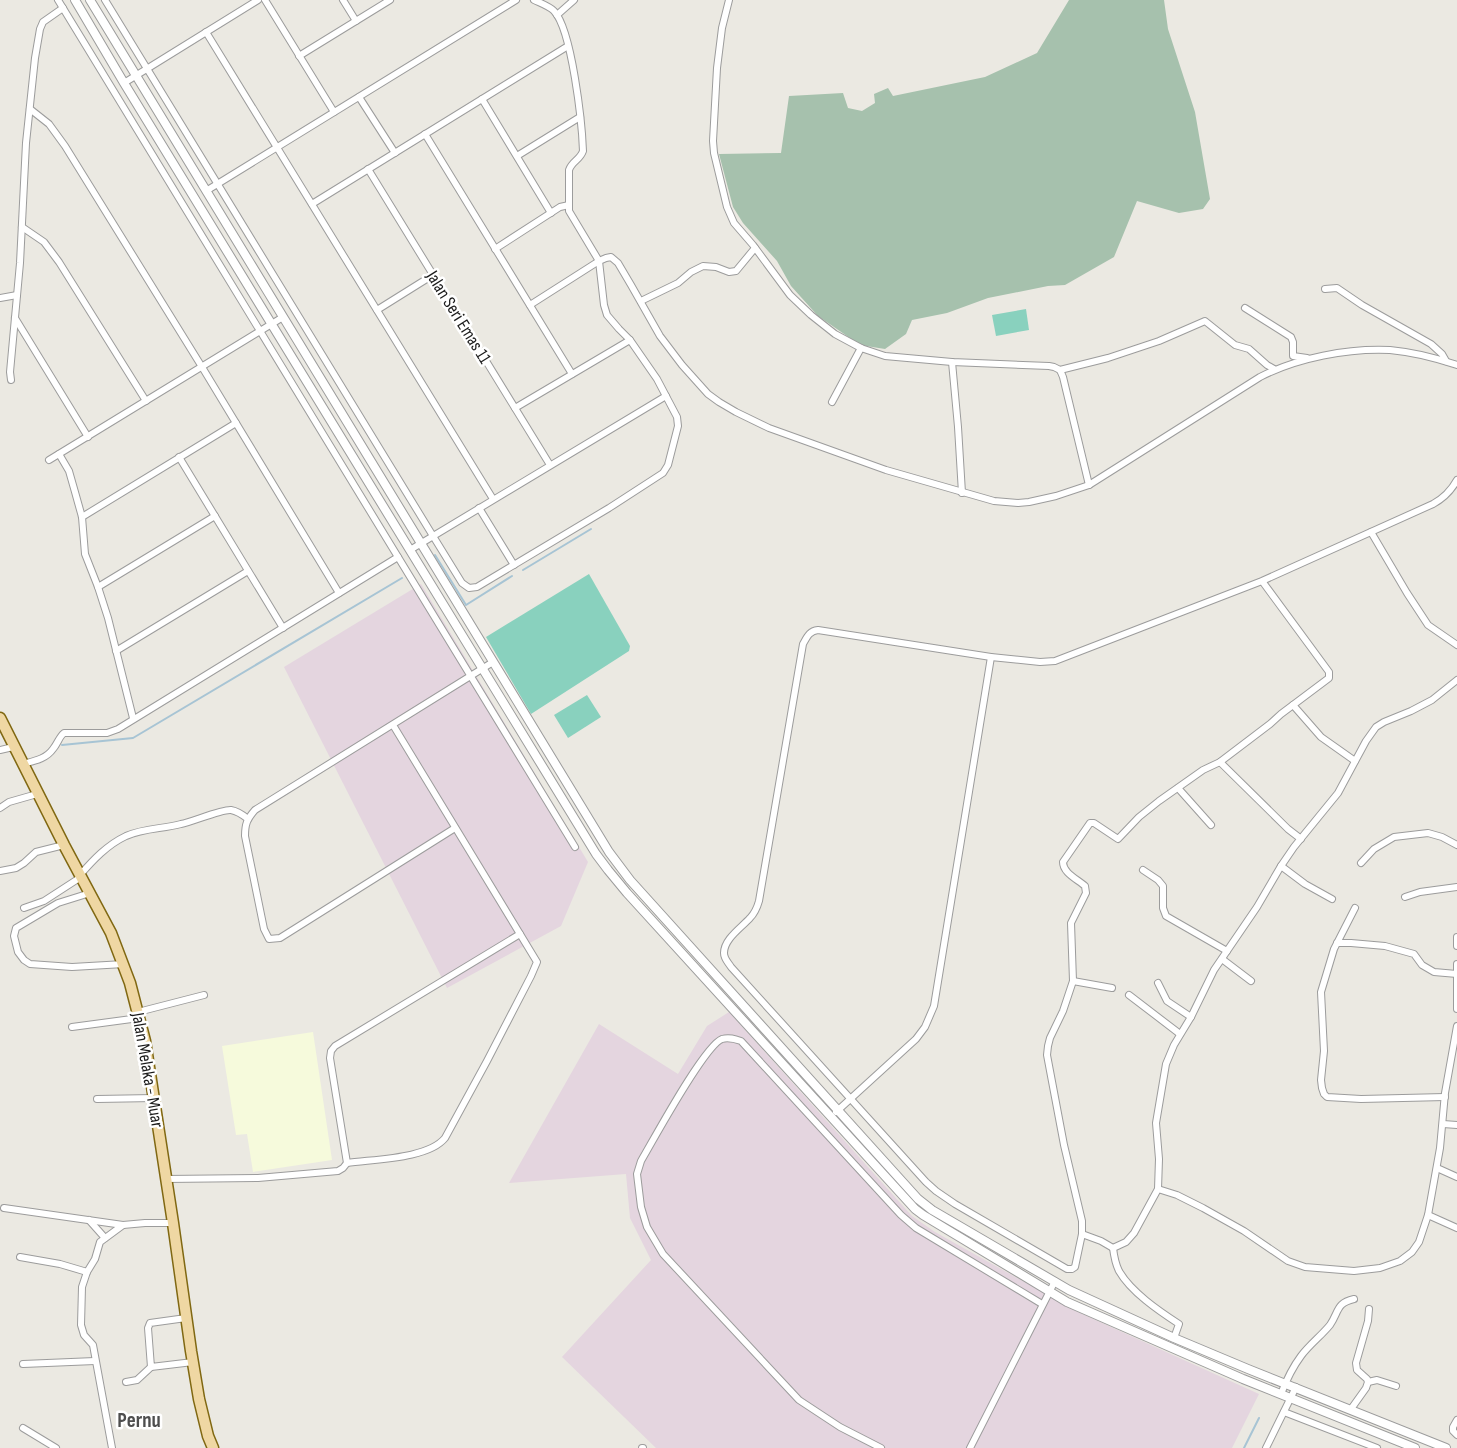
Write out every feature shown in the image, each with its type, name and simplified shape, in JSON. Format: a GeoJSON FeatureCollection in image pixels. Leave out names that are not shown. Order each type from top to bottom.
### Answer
{"type":"FeatureCollection","features":[{"type":"Feature","properties":{"kind":"main road","name":"Jalan Melaka - Muar"},"geometry":{"type":"LineString","coordinates":[[0,718],[37,794],[111,933],[124,964],[139,1015],[154,1098],[199,1399],[213,1448]]}},
{"type":"Feature","properties":{"kind":"street"},"geometry":{"type":"LineString","coordinates":[[58,0],[575,847]]}},
{"type":"Feature","properties":{"kind":"street"},"geometry":{"type":"LineString","coordinates":[[75,0],[596,855],[915,1209],[1067,1302],[1243,1379],[1415,1448]]}},
{"type":"Feature","properties":{"kind":"street"},"geometry":{"type":"LineString","coordinates":[[90,0],[609,852],[619,866],[918,1199],[932,1210],[1069,1290],[1174,1338],[1446,1448]]}},
{"type":"Feature","properties":{"kind":"street"},"geometry":{"type":"LineString","coordinates":[[105,0],[462,583],[469,588],[477,587],[663,473],[668,465],[678,426],[677,417],[657,379],[630,340],[608,315],[604,305],[599,261],[569,211],[569,170],[571,164],[581,156],[583,151],[575,81],[561,22],[553,10],[534,0]]}},
{"type":"Feature","properties":{"kind":"street"},"geometry":{"type":"LineString","coordinates":[[124,83],[249,2],[258,0]]}},
{"type":"Feature","properties":{"kind":"street"},"geometry":{"type":"LineString","coordinates":[[265,0],[334,112]]}},
{"type":"Feature","properties":{"kind":"street"},"geometry":{"type":"LineString","coordinates":[[343,0],[356,21]]}},
{"type":"Feature","properties":{"kind":"street"},"geometry":{"type":"LineString","coordinates":[[299,56],[390,0]]}},
{"type":"Feature","properties":{"kind":"street"},"geometry":{"type":"LineString","coordinates":[[206,191],[516,0]]}},
{"type":"Feature","properties":{"kind":"street"},"geometry":{"type":"LineString","coordinates":[[557,15],[574,0]]}},
{"type":"Feature","properties":{"kind":"street"},"geometry":{"type":"LineString","coordinates":[[729,0],[722,28],[717,68],[713,141],[727,207],[734,224],[790,295],[835,334],[861,348],[885,356],[952,362],[1049,366],[1060,370],[1089,484]]}},
{"type":"Feature","properties":{"kind":"street"},"geometry":{"type":"LineString","coordinates":[[11,380],[26,143],[35,58],[40,29],[44,22],[63,8]]}},
{"type":"Feature","properties":{"kind":"street"},"geometry":{"type":"LineString","coordinates":[[206,32],[493,500]]}},
{"type":"Feature","properties":{"kind":"street"},"geometry":{"type":"LineString","coordinates":[[312,204],[568,45]]}},
{"type":"Feature","properties":{"kind":"street"},"geometry":{"type":"LineString","coordinates":[[359,97],[395,153]]}},
{"type":"Feature","properties":{"kind":"street"},"geometry":{"type":"LineString","coordinates":[[482,99],[551,213]]}},
{"type":"Feature","properties":{"kind":"street"},"geometry":{"type":"LineString","coordinates":[[30,109],[50,124],[57,134],[339,593]]}},
{"type":"Feature","properties":{"kind":"street"},"geometry":{"type":"LineString","coordinates":[[517,156],[580,117]]}},
{"type":"Feature","properties":{"kind":"street"},"geometry":{"type":"LineString","coordinates":[[425,134],[572,374]]}},
{"type":"Feature","properties":{"kind":"street","name":"Jalan Seri Emas 11"},"geometry":{"type":"LineString","coordinates":[[368,170],[550,465]]}},
{"type":"Feature","properties":{"kind":"street"},"geometry":{"type":"LineString","coordinates":[[495,249],[560,207],[569,205]]}},
{"type":"Feature","properties":{"kind":"street"},"geometry":{"type":"LineString","coordinates":[[22,227],[44,242],[59,262],[146,401]]}},
{"type":"Feature","properties":{"kind":"street"},"geometry":{"type":"LineString","coordinates":[[640,301],[678,284],[691,272],[703,266],[716,267],[729,272],[736,271],[755,248]]}},
{"type":"Feature","properties":{"kind":"street"},"geometry":{"type":"LineString","coordinates":[[530,305],[599,261],[611,257],[618,263],[660,336],[682,365],[708,394],[736,412],[769,428],[886,470],[962,493],[994,501],[1018,503],[1056,496],[1089,484],[1274,369],[1331,354],[1368,350],[1392,350],[1457,365]]}},
{"type":"Feature","properties":{"kind":"street"},"geometry":{"type":"LineString","coordinates":[[377,310],[433,275]]}},
{"type":"Feature","properties":{"kind":"street"},"geometry":{"type":"LineString","coordinates":[[1325,289],[1337,288],[1431,344],[1446,361]]}},
{"type":"Feature","properties":{"kind":"street"},"geometry":{"type":"LineString","coordinates":[[0,298],[17,295]]}},
{"type":"Feature","properties":{"kind":"street"},"geometry":{"type":"LineString","coordinates":[[1245,308],[1291,337],[1293,356],[1310,359]]}},
{"type":"Feature","properties":{"kind":"street"},"geometry":{"type":"LineString","coordinates":[[15,318],[88,437]]}},
{"type":"Feature","properties":{"kind":"street"},"geometry":{"type":"LineString","coordinates":[[49,460],[283,318]]}},
{"type":"Feature","properties":{"kind":"street"},"geometry":{"type":"LineString","coordinates":[[1060,370],[1108,358],[1159,341],[1204,321],[1235,345],[1249,349],[1274,369]]}},
{"type":"Feature","properties":{"kind":"street"},"geometry":{"type":"LineString","coordinates":[[515,408],[630,340]]}},
{"type":"Feature","properties":{"kind":"street"},"geometry":{"type":"LineString","coordinates":[[832,402],[861,348]]}},
{"type":"Feature","properties":{"kind":"street"},"geometry":{"type":"LineString","coordinates":[[952,362],[962,493]]}},
{"type":"Feature","properties":{"kind":"street"},"geometry":{"type":"LineString","coordinates":[[410,550],[666,396]]}},
{"type":"Feature","properties":{"kind":"street"},"geometry":{"type":"LineString","coordinates":[[82,517],[236,423]]}},
{"type":"Feature","properties":{"kind":"street"},"geometry":{"type":"LineString","coordinates":[[59,454],[69,471],[82,517],[85,554],[98,587],[133,718]]}},
{"type":"Feature","properties":{"kind":"street"},"geometry":{"type":"LineString","coordinates":[[179,458],[283,628]]}},
{"type":"Feature","properties":{"kind":"street"},"geometry":{"type":"LineString","coordinates":[[1262,581],[1330,675],[1329,678],[1220,762],[1203,770],[1138,817],[1118,839],[1094,822],[1090,823],[1063,862],[1065,870],[1086,889],[1071,923],[1073,981],[1063,1011],[1050,1038],[1047,1055],[1064,1145],[1082,1221],[1082,1234],[1075,1267],[1068,1269],[936,1191],[926,1182],[725,958],[726,945],[756,911],[759,901],[803,644],[807,635],[818,630],[991,657],[1040,662],[1055,661],[1262,581],[1371,532],[1443,498],[1457,480]]}},
{"type":"Feature","properties":{"kind":"street"},"geometry":{"type":"LineString","coordinates":[[479,508],[514,565]]}},
{"type":"Feature","properties":{"kind":"street"},"geometry":{"type":"LineString","coordinates":[[98,587],[215,516]]}},
{"type":"Feature","properties":{"kind":"street"},"geometry":{"type":"LineString","coordinates":[[1371,532],[1428,625],[1457,645]]}},
{"type":"Feature","properties":{"kind":"street"},"geometry":{"type":"LineString","coordinates":[[22,764],[42,758],[53,750],[64,733],[107,733],[118,729],[398,557]]}},
{"type":"Feature","properties":{"kind":"street"},"geometry":{"type":"LineString","coordinates":[[116,651],[248,571]]}},
{"type":"Feature","properties":{"kind":"street"},"geometry":{"type":"LineString","coordinates":[[831,1117],[916,1039],[925,1028],[934,1006],[991,657]]}},
{"type":"Feature","properties":{"kind":"street"},"geometry":{"type":"LineString","coordinates":[[455,828],[280,938],[269,939],[264,929],[245,836],[245,825],[255,810],[493,662]]}},
{"type":"Feature","properties":{"kind":"street"},"geometry":{"type":"LineString","coordinates":[[1113,1248],[1126,1242],[1134,1233],[1158,1190],[1159,1159],[1156,1124],[1166,1064],[1214,970],[1257,907],[1281,866],[1338,793],[1366,741],[1376,728],[1432,700],[1457,680]]}},
{"type":"Feature","properties":{"kind":"street"},"geometry":{"type":"LineString","coordinates":[[1293,705],[1321,737],[1355,761]]}},
{"type":"Feature","properties":{"kind":"street"},"geometry":{"type":"LineString","coordinates":[[166,1179],[258,1178],[338,1171],[347,1163],[422,1153],[440,1144],[487,1061],[537,962],[393,725]]}},
{"type":"Feature","properties":{"kind":"street"},"geometry":{"type":"LineString","coordinates":[[0,750],[14,747]]}},
{"type":"Feature","properties":{"kind":"street"},"geometry":{"type":"LineString","coordinates":[[1220,762],[1301,839]]}},
{"type":"Feature","properties":{"kind":"street"},"geometry":{"type":"LineString","coordinates":[[1178,788],[1211,825]]}},
{"type":"Feature","properties":{"kind":"street"},"geometry":{"type":"LineString","coordinates":[[0,808],[9,802],[37,794]]}},
{"type":"Feature","properties":{"kind":"street"},"geometry":{"type":"LineString","coordinates":[[24,908],[44,901],[80,876],[108,847],[141,830],[180,825],[228,810],[238,812],[248,819]]}},
{"type":"Feature","properties":{"kind":"street"},"geometry":{"type":"LineString","coordinates":[[1361,863],[1374,849],[1394,837],[1428,833],[1457,845]]}},
{"type":"Feature","properties":{"kind":"street"},"geometry":{"type":"LineString","coordinates":[[0,871],[16,868],[36,852],[64,845]]}},
{"type":"Feature","properties":{"kind":"street"},"geometry":{"type":"LineString","coordinates":[[1281,866],[1305,884],[1332,899]]}},
{"type":"Feature","properties":{"kind":"street"},"geometry":{"type":"LineString","coordinates":[[1143,870],[1163,886],[1163,908],[1166,916],[1227,951]]}},
{"type":"Feature","properties":{"kind":"street"},"geometry":{"type":"LineString","coordinates":[[1405,897],[1420,892],[1457,887]]}},
{"type":"Feature","properties":{"kind":"street"},"geometry":{"type":"LineString","coordinates":[[90,893],[58,903],[16,928],[14,936],[18,952],[30,964],[72,967],[124,964]]}},
{"type":"Feature","properties":{"kind":"street"},"geometry":{"type":"LineString","coordinates":[[1355,908],[1334,949],[1321,992],[1324,1050],[1321,1080],[1324,1094],[1327,1097],[1361,1100],[1445,1097]]}},
{"type":"Feature","properties":{"kind":"street"},"geometry":{"type":"LineString","coordinates":[[347,1163],[330,1058],[335,1046],[520,934]]}},
{"type":"Feature","properties":{"kind":"street"},"geometry":{"type":"LineString","coordinates":[[1457,937],[1457,946]]}},
{"type":"Feature","properties":{"kind":"street"},"geometry":{"type":"LineString","coordinates":[[1337,943],[1385,946],[1414,954],[1422,965],[1434,972],[1457,974]]}},
{"type":"Feature","properties":{"kind":"street"},"geometry":{"type":"LineString","coordinates":[[1222,959],[1251,981]]}},
{"type":"Feature","properties":{"kind":"street"},"geometry":{"type":"LineString","coordinates":[[1457,964],[1457,1009]]}},
{"type":"Feature","properties":{"kind":"street"},"geometry":{"type":"LineString","coordinates":[[1073,981],[1112,988]]}},
{"type":"Feature","properties":{"kind":"street"},"geometry":{"type":"LineString","coordinates":[[1158,983],[1167,1001],[1191,1017]]}},
{"type":"Feature","properties":{"kind":"street"},"geometry":{"type":"LineString","coordinates":[[1129,995],[1180,1034]]}},
{"type":"Feature","properties":{"kind":"street"},"geometry":{"type":"LineString","coordinates":[[72,1027],[139,1015],[204,996]]}},
{"type":"Feature","properties":{"kind":"street"},"geometry":{"type":"LineString","coordinates":[[1158,1190],[1177,1195],[1244,1231],[1288,1261],[1305,1267],[1362,1270],[1380,1268],[1400,1261],[1412,1252],[1419,1242],[1428,1215],[1457,1026]]}},
{"type":"Feature","properties":{"kind":"street"},"geometry":{"type":"LineString","coordinates":[[881,1448],[840,1427],[799,1400],[663,1254],[647,1227],[638,1185],[641,1161],[702,1060],[715,1044],[722,1039],[730,1038],[741,1041],[901,1215],[916,1228],[1042,1304]]}},
{"type":"Feature","properties":{"kind":"street"},"geometry":{"type":"LineString","coordinates":[[97,1099],[154,1098]]}},
{"type":"Feature","properties":{"kind":"street"},"geometry":{"type":"LineString","coordinates":[[1443,1124],[1457,1125]]}},
{"type":"Feature","properties":{"kind":"street"},"geometry":{"type":"LineString","coordinates":[[1437,1168],[1457,1177]]}},
{"type":"Feature","properties":{"kind":"street"},"geometry":{"type":"LineString","coordinates":[[4,1208],[123,1225],[173,1223]]}},
{"type":"Feature","properties":{"kind":"street"},"geometry":{"type":"LineString","coordinates":[[1428,1215],[1457,1228]]}},
{"type":"Feature","properties":{"kind":"street"},"geometry":{"type":"LineString","coordinates":[[88,1220],[105,1238]]}},
{"type":"Feature","properties":{"kind":"street"},"geometry":{"type":"LineString","coordinates":[[112,1448],[93,1345],[84,1335],[81,1325],[82,1287],[99,1242],[123,1225]]}},
{"type":"Feature","properties":{"kind":"street"},"geometry":{"type":"LineString","coordinates":[[1082,1234],[1113,1248]]}},
{"type":"Feature","properties":{"kind":"street"},"geometry":{"type":"LineString","coordinates":[[1113,1248],[1114,1259],[1126,1281],[1146,1300],[1179,1324],[1174,1338]]}},
{"type":"Feature","properties":{"kind":"street"},"geometry":{"type":"LineString","coordinates":[[20,1257],[60,1264],[87,1272]]}},
{"type":"Feature","properties":{"kind":"street"},"geometry":{"type":"LineString","coordinates":[[970,1448],[1054,1281]]}},
{"type":"Feature","properties":{"kind":"street"},"geometry":{"type":"LineString","coordinates":[[1281,1394],[1302,1354],[1331,1323],[1340,1305],[1354,1299]]}},
{"type":"Feature","properties":{"kind":"street"},"geometry":{"type":"LineString","coordinates":[[1368,1382],[1356,1367],[1369,1309]]}},
{"type":"Feature","properties":{"kind":"street"},"geometry":{"type":"LineString","coordinates":[[151,1367],[148,1328],[150,1323],[186,1318]]}},
{"type":"Feature","properties":{"kind":"street"},"geometry":{"type":"LineString","coordinates":[[23,1364],[95,1361]]}},
{"type":"Feature","properties":{"kind":"street"},"geometry":{"type":"LineString","coordinates":[[126,1382],[137,1380],[151,1367],[193,1362]]}},
{"type":"Feature","properties":{"kind":"street"},"geometry":{"type":"LineString","coordinates":[[1368,1382],[1377,1380],[1396,1386]]}},
{"type":"Feature","properties":{"kind":"street"},"geometry":{"type":"LineString","coordinates":[[1351,1409],[1368,1382]]}},
{"type":"Feature","properties":{"kind":"street"},"geometry":{"type":"LineString","coordinates":[[1266,1448],[1296,1388]]}},
{"type":"Feature","properties":{"kind":"street"},"geometry":{"type":"LineString","coordinates":[[1284,1412],[1377,1448]]}},
{"type":"Feature","properties":{"kind":"street"},"geometry":{"type":"LineString","coordinates":[[1457,1420],[1453,1431],[1457,1435]]}},
{"type":"Feature","properties":{"kind":"street"},"geometry":{"type":"LineString","coordinates":[[23,1428],[56,1448]]}},
{"type":"Feature","properties":{"kind":"shaded area"},"geometry":{"type":"Polygon","coordinates":[[[1069,0],[1164,0],[1168,29],[1195,112],[1210,199],[1203,209],[1179,213],[1137,201],[1114,257],[1065,285],[1048,286],[988,298],[947,313],[912,320],[906,334],[885,349],[860,345],[818,316],[791,286],[777,261],[743,223],[733,207],[719,154],[781,153],[789,96],[843,93],[848,108],[862,111],[875,103],[874,94],[888,88],[893,96],[985,77],[1037,53],[1069,0]]]}},
{"type":"Feature","properties":{"kind":"shaded area"},"geometry":{"type":"Polygon","coordinates":[[[421,584],[588,862],[561,926],[447,988],[284,667],[421,584]]]}},
{"type":"Feature","properties":{"kind":"shaded area"},"geometry":{"type":"Polygon","coordinates":[[[729,1012],[912,1216],[935,1232],[1078,1312],[1259,1394],[1232,1448],[656,1448],[562,1357],[651,1260],[630,1218],[626,1174],[509,1183],[599,1024],[678,1074],[707,1026],[729,1012]]]}},
{"type":"Feature","properties":{"kind":"shaded area"},"geometry":{"type":"Polygon","coordinates":[[[313,1032],[332,1160],[253,1172],[247,1134],[236,1135],[222,1046],[313,1032]]]}},
{"type":"Feature","properties":{"kind":"green space"},"geometry":{"type":"Polygon","coordinates":[[[1026,309],[1029,330],[996,336],[992,315],[1026,309]]]}},
{"type":"Feature","properties":{"kind":"green space"},"geometry":{"type":"Polygon","coordinates":[[[589,574],[630,646],[629,651],[531,714],[486,637],[589,574]]]}},
{"type":"Feature","properties":{"kind":"green space"},"geometry":{"type":"Polygon","coordinates":[[[587,695],[601,717],[568,738],[554,715],[587,695]]]}},
{"type":"Feature","properties":{"kind":"waterway"},"geometry":{"type":"LineString","coordinates":[[523,570],[591,529]]}},
{"type":"Feature","properties":{"kind":"waterway"},"geometry":{"type":"LineString","coordinates":[[435,555],[466,605],[512,576]]}},
{"type":"Feature","properties":{"kind":"waterway"},"geometry":{"type":"LineString","coordinates":[[62,745],[133,738],[402,578]]}},
{"type":"Feature","properties":{"kind":"waterway"},"geometry":{"type":"LineString","coordinates":[[1244,1448],[1259,1418]]}},
{"type":"Feature","properties":{"kind":"district","name":"Pernu"},"geometry":{"type":"Point","coordinates":[139,1420]}}]}
